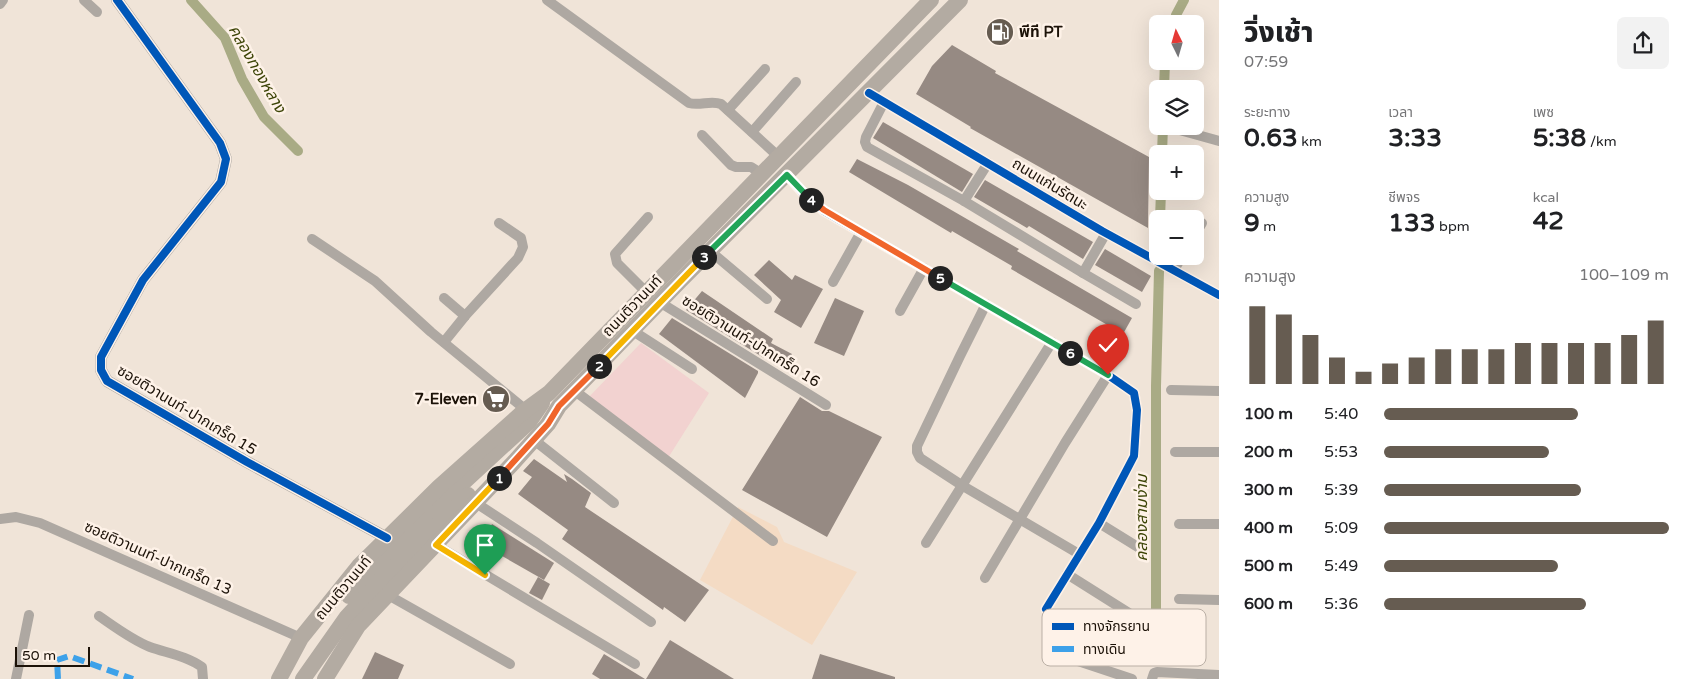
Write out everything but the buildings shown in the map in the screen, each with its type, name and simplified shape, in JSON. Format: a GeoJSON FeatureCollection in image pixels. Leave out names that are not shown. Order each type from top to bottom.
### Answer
{"type":"FeatureCollection","features":[{"type":"Feature","properties":{"kind":"main road","name":"ถนนติวานนท์"},"geometry":{"type":"LineString","coordinates":[[278,679],[301,638],[360,566],[440,487],[526,410],[549,393],[930,0]]}},
{"type":"Feature","properties":{"kind":"main road","name":"ถนนติวานนท์"},"geometry":{"type":"LineString","coordinates":[[325,679],[358,626],[534,440],[548,424],[559,406],[960,0]]}},
{"type":"Feature","properties":{"kind":"main road"},"geometry":{"type":"LineString","coordinates":[[288,679],[316,638],[354,589],[441,503],[529,422],[549,393]]}},
{"type":"Feature","properties":{"kind":"main road"},"geometry":{"type":"LineString","coordinates":[[303,679],[346,618],[507,458],[542,420],[559,406]]}},
{"type":"Feature","properties":{"kind":"street"},"geometry":{"type":"LineString","coordinates":[[0,4],[3,0]]}},
{"type":"Feature","properties":{"kind":"street"},"geometry":{"type":"LineString","coordinates":[[84,0],[98,12]]}},
{"type":"Feature","properties":{"kind":"street","name":"ซอยติวานนท์-ปากเกร็ด 15"},"geometry":{"type":"LineString","coordinates":[[117,0],[220,142],[226,159],[221,182],[143,280],[101,357],[101,370],[107,381],[246,462],[387,538]]}},
{"type":"Feature","properties":{"kind":"street"},"geometry":{"type":"LineString","coordinates":[[548,0],[689,103],[717,102],[721,104],[778,157]]}},
{"type":"Feature","properties":{"kind":"street"},"geometry":{"type":"LineString","coordinates":[[728,110],[765,69]]}},
{"type":"Feature","properties":{"kind":"street"},"geometry":{"type":"LineString","coordinates":[[752,132],[796,82]]}},
{"type":"Feature","properties":{"kind":"street","name":"ถนนแก่นรัตนะ"},"geometry":{"type":"LineString","coordinates":[[869,93],[1106,233],[1219,294]]}},
{"type":"Feature","properties":{"kind":"street"},"geometry":{"type":"LineString","coordinates":[[884,102],[866,137],[867,147],[1136,304]]}},
{"type":"Feature","properties":{"kind":"street"},"geometry":{"type":"LineString","coordinates":[[702,135],[731,165],[751,166],[762,174]]}},
{"type":"Feature","properties":{"kind":"street"},"geometry":{"type":"LineString","coordinates":[[1198,135],[1219,141]]}},
{"type":"Feature","properties":{"kind":"street"},"geometry":{"type":"LineString","coordinates":[[964,202],[988,163]]}},
{"type":"Feature","properties":{"kind":"street"},"geometry":{"type":"LineString","coordinates":[[787,175],[804,194],[824,210],[1108,375],[1134,393],[1136,399],[1134,456],[1099,524],[1046,608]]}},
{"type":"Feature","properties":{"kind":"street"},"geometry":{"type":"LineString","coordinates":[[646,292],[617,263],[615,254],[648,217]]}},
{"type":"Feature","properties":{"kind":"street"},"geometry":{"type":"LineString","coordinates":[[444,342],[518,258],[523,247],[521,238],[499,223]]}},
{"type":"Feature","properties":{"kind":"street"},"geometry":{"type":"LineString","coordinates":[[833,282],[861,232]]}},
{"type":"Feature","properties":{"kind":"street"},"geometry":{"type":"LineString","coordinates":[[1083,273],[1106,233]]}},
{"type":"Feature","properties":{"kind":"street"},"geometry":{"type":"LineString","coordinates":[[312,239],[374,281],[526,410]]}},
{"type":"Feature","properties":{"kind":"street"},"geometry":{"type":"LineString","coordinates":[[710,251],[767,299]]}},
{"type":"Feature","properties":{"kind":"street"},"geometry":{"type":"LineString","coordinates":[[1174,270],[1177,265]]}},
{"type":"Feature","properties":{"kind":"street"},"geometry":{"type":"LineString","coordinates":[[900,311],[924,268]]}},
{"type":"Feature","properties":{"kind":"street"},"geometry":{"type":"LineString","coordinates":[[444,298],[465,316]]}},
{"type":"Feature","properties":{"kind":"street","name":"ซอยติวานนท์-ปากเกร็ด 16"},"geometry":{"type":"LineString","coordinates":[[661,303],[826,405]]}},
{"type":"Feature","properties":{"kind":"street"},"geometry":{"type":"LineString","coordinates":[[986,304],[917,446],[917,452],[920,458],[963,486],[1079,554]]}},
{"type":"Feature","properties":{"kind":"street"},"geometry":{"type":"LineString","coordinates":[[634,330],[692,369]]}},
{"type":"Feature","properties":{"kind":"street"},"geometry":{"type":"LineString","coordinates":[[926,543],[1052,342]]}},
{"type":"Feature","properties":{"kind":"street"},"geometry":{"type":"LineString","coordinates":[[985,578],[1108,375]]}},
{"type":"Feature","properties":{"kind":"street"},"geometry":{"type":"LineString","coordinates":[[1171,390],[1219,391]]}},
{"type":"Feature","properties":{"kind":"street"},"geometry":{"type":"LineString","coordinates":[[575,391],[773,542]]}},
{"type":"Feature","properties":{"kind":"street"},"geometry":{"type":"LineString","coordinates":[[534,440],[614,503]]}},
{"type":"Feature","properties":{"kind":"street"},"geometry":{"type":"LineString","coordinates":[[1175,452],[1219,452]]}},
{"type":"Feature","properties":{"kind":"street"},"geometry":{"type":"LineString","coordinates":[[476,503],[651,622]]}},
{"type":"Feature","properties":{"kind":"street","name":"ซอยติวานนท์-ปากเกร็ด 13"},"geometry":{"type":"LineString","coordinates":[[0,519],[16,517],[40,523],[301,638]]}},
{"type":"Feature","properties":{"kind":"street"},"geometry":{"type":"LineString","coordinates":[[1099,524],[1141,549]]}},
{"type":"Feature","properties":{"kind":"street"},"geometry":{"type":"LineString","coordinates":[[1178,524],[1219,524]]}},
{"type":"Feature","properties":{"kind":"street"},"geometry":{"type":"LineString","coordinates":[[436,545],[635,664]]}},
{"type":"Feature","properties":{"kind":"street"},"geometry":{"type":"LineString","coordinates":[[1067,574],[1123,609]]}},
{"type":"Feature","properties":{"kind":"street"},"geometry":{"type":"LineString","coordinates":[[388,595],[510,664]]}},
{"type":"Feature","properties":{"kind":"street"},"geometry":{"type":"LineString","coordinates":[[1178,599],[1219,600]]}},
{"type":"Feature","properties":{"kind":"street"},"geometry":{"type":"LineString","coordinates":[[16,679],[29,615]]}},
{"type":"Feature","properties":{"kind":"street"},"geometry":{"type":"LineString","coordinates":[[99,616],[148,646],[194,661],[202,667],[203,679]]}},
{"type":"Feature","properties":{"kind":"street"},"geometry":{"type":"LineString","coordinates":[[1093,666],[1132,679]]}},
{"type":"Feature","properties":{"kind":"street"},"geometry":{"type":"LineString","coordinates":[[1152,679],[1154,673],[1157,672],[1219,675]]}},
{"type":"Feature","properties":{"kind":"shaded area"},"geometry":{"type":"Polygon","coordinates":[[[641,343],[709,393],[668,458],[587,399],[641,343]]]}},
{"type":"Feature","properties":{"kind":"shaded area"},"geometry":{"type":"Polygon","coordinates":[[[738,507],[777,527],[784,542],[857,572],[812,645],[700,580],[738,507]]]}},
{"type":"Feature","properties":{"kind":"waterway","name":"คลองทองหลาง"},"geometry":{"type":"LineString","coordinates":[[191,0],[225,38],[242,79],[264,117],[298,151]]}},
{"type":"Feature","properties":{"kind":"waterway","name":"คลองสามง่าม"},"geometry":{"type":"LineString","coordinates":[[1176,15],[1184,0]]}},
{"type":"Feature","properties":{"kind":"waterway","name":"คลองสามง่าม"},"geometry":{"type":"LineString","coordinates":[[1164,80],[1165,70]]}},
{"type":"Feature","properties":{"kind":"waterway","name":"คลองสามง่าม"},"geometry":{"type":"LineString","coordinates":[[1162,145],[1163,135]]}},
{"type":"Feature","properties":{"kind":"waterway","name":"คลองสามง่าม"},"geometry":{"type":"LineString","coordinates":[[1160,210],[1161,200]]}},
{"type":"Feature","properties":{"kind":"waterway","name":"คลองสามง่าม"},"geometry":{"type":"LineString","coordinates":[[1156,609],[1156,386],[1159,271]]}},
{"type":"Feature","properties":{"kind":"marked path"},"geometry":{"type":"LineString","coordinates":[[58,679],[57,660],[69,656],[133,679]]}},
{"type":"Feature","properties":{"kind":"cycle path"},"geometry":{"type":"LineString","coordinates":[[117,0],[220,143],[226,159],[221,182],[143,280],[101,357],[101,370],[107,381],[247,462],[387,538]]}},
{"type":"Feature","properties":{"kind":"cycle path"},"geometry":{"type":"LineString","coordinates":[[869,93],[1102,231],[1219,295]]}},
{"type":"Feature","properties":{"kind":"cycle path"},"geometry":{"type":"LineString","coordinates":[[787,175],[804,194],[824,211],[1108,375],[1134,393],[1137,410],[1134,456],[1099,523],[1046,609]]}},
{"type":"Feature","properties":{"kind":"place","name":"พีที PT"},"geometry":{"type":"Point","coordinates":[1000,32]}},
{"type":"Feature","properties":{"kind":"place","name":"7-Eleven"},"geometry":{"type":"Point","coordinates":[496,399]}},
{"type":"Feature","properties":{"kind":"route"},"geometry":{"type":"LineString","coordinates":[[485,575],[436,545],[534,440],[548,424],[559,406],[661,303],[680,281],[787,175],[804,194],[824,210],[1108,375]]}}]}
